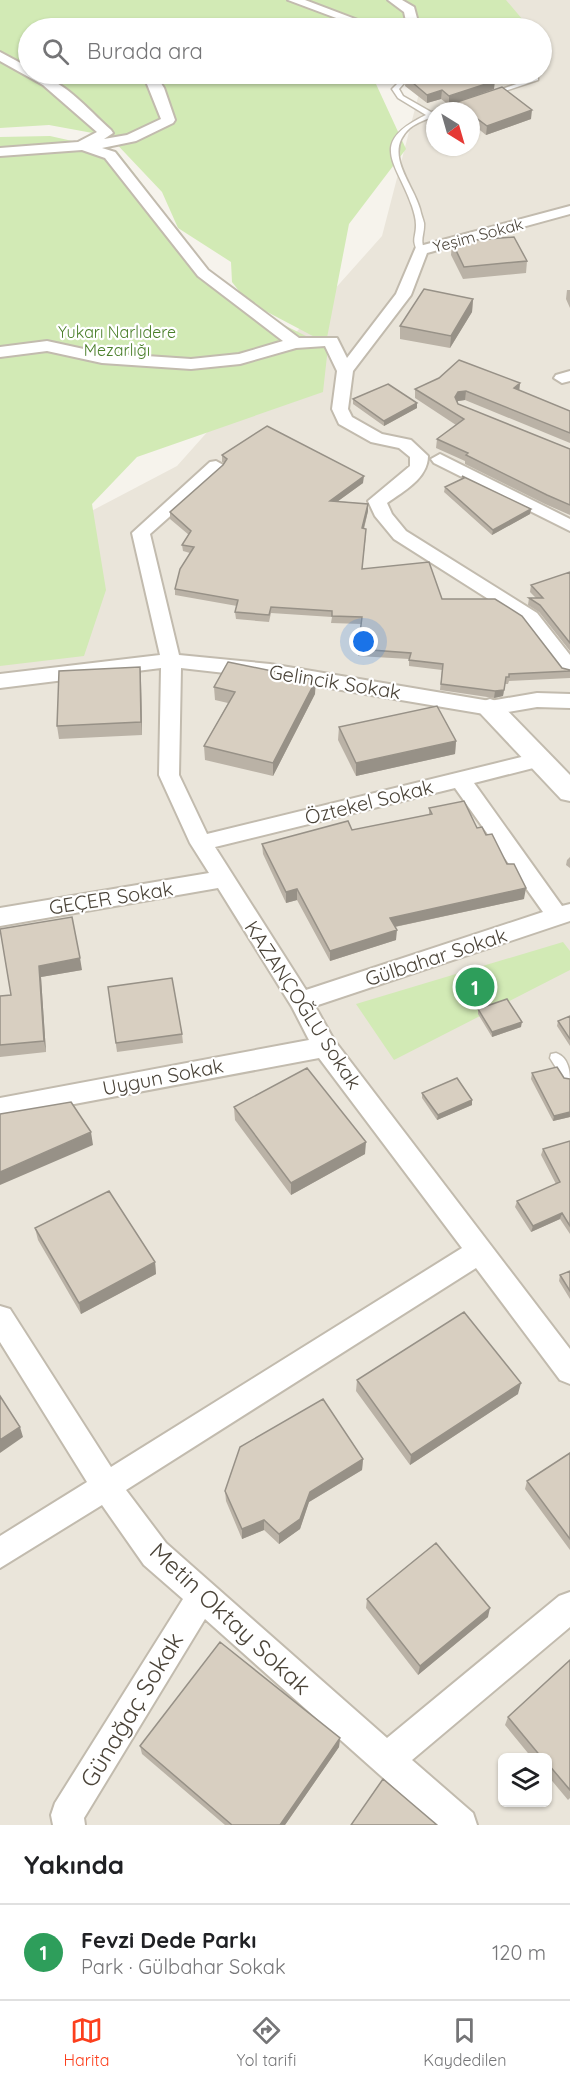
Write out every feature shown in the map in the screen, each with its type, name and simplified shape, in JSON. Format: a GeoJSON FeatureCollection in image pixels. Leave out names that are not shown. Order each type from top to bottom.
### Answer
{"type":"FeatureCollection","features":[{"type":"Feature","properties":{"kind":"street"},"geometry":{"type":"LineString","coordinates":[[294,0],[345,18]]}},
{"type":"Feature","properties":{"kind":"street"},"geometry":{"type":"LineString","coordinates":[[394,0],[410,10],[411,18]]}},
{"type":"Feature","properties":{"kind":"street"},"geometry":{"type":"LineString","coordinates":[[0,57],[18,67]]}},
{"type":"Feature","properties":{"kind":"street"},"geometry":{"type":"LineString","coordinates":[[50,84],[105,133],[82,146]]}},
{"type":"Feature","properties":{"kind":"street"},"geometry":{"type":"LineString","coordinates":[[0,152],[82,146],[125,139],[157,128],[168,120],[156,84]]}},
{"type":"Feature","properties":{"kind":"street"},"geometry":{"type":"LineString","coordinates":[[82,146],[110,155],[202,273],[295,343]]}},
{"type":"Feature","properties":{"kind":"street","name":"Yeşim Sokak"},"geometry":{"type":"LineString","coordinates":[[345,371],[403,295],[421,250],[570,210]]}},
{"type":"Feature","properties":{"kind":"street"},"geometry":{"type":"LineString","coordinates":[[0,352],[47,346],[102,358],[191,364],[240,359],[295,343],[331,341],[345,371],[340,409],[345,420],[377,438],[405,444],[419,456],[418,467],[401,485],[377,501],[384,516],[400,535],[530,617],[570,668]]}},
{"type":"Feature","properties":{"kind":"street"},"geometry":{"type":"LineString","coordinates":[[440,459],[570,526]]}},
{"type":"Feature","properties":{"kind":"street","name":"KAZANÇOĞLU Sokak"},"geometry":{"type":"LineString","coordinates":[[216,466],[141,533],[171,661],[169,775],[201,843],[301,1001],[325,1047],[570,1371]]}},
{"type":"Feature","properties":{"kind":"street","name":"Gelincik Sokak"},"geometry":{"type":"LineString","coordinates":[[0,681],[102,670],[136,663],[171,661],[270,672],[490,708],[537,700],[570,701]]}},
{"type":"Feature","properties":{"kind":"street"},"geometry":{"type":"LineString","coordinates":[[490,708],[570,792]]}},
{"type":"Feature","properties":{"kind":"street","name":"Öztekel Sokak"},"geometry":{"type":"LineString","coordinates":[[201,843],[538,760]]}},
{"type":"Feature","properties":{"kind":"street"},"geometry":{"type":"LineString","coordinates":[[460,780],[564,914]]}},
{"type":"Feature","properties":{"kind":"street","name":"GEÇER Sokak"},"geometry":{"type":"LineString","coordinates":[[0,916],[223,879]]}},
{"type":"Feature","properties":{"kind":"street","name":"Gülbahar Sokak"},"geometry":{"type":"LineString","coordinates":[[301,1001],[564,914]]}},
{"type":"Feature","properties":{"kind":"street","name":"Uygun Sokak"},"geometry":{"type":"LineString","coordinates":[[0,1108],[325,1047]]}},
{"type":"Feature","properties":{"kind":"street"},"geometry":{"type":"LineString","coordinates":[[0,1553],[480,1251]]}},
{"type":"Feature","properties":{"kind":"street","name":"Metin Oktay Sokak"},"geometry":{"type":"LineString","coordinates":[[0,1318],[106,1486],[155,1554],[461,1825]]}},
{"type":"Feature","properties":{"kind":"street","name":"Günağaç Sokak"},"geometry":{"type":"LineString","coordinates":[[69,1825],[67,1815],[202,1596]]}},
{"type":"Feature","properties":{"kind":"street"},"geometry":{"type":"LineString","coordinates":[[386,1760],[570,1607]]}},
{"type":"Feature","properties":{"kind":"lane"},"geometry":{"type":"LineString","coordinates":[[398,84],[395,89],[400,97],[426,110]]}},
{"type":"Feature","properties":{"kind":"lane"},"geometry":{"type":"LineString","coordinates":[[468,102],[521,84]]}},
{"type":"Feature","properties":{"kind":"lane"},"geometry":{"type":"LineString","coordinates":[[421,250],[417,243],[421,229],[420,212],[398,173],[394,155],[400,135],[412,124],[426,117]]}},
{"type":"Feature","properties":{"kind":"lane"},"geometry":{"type":"LineString","coordinates":[[556,1058],[570,1078]]}},
{"type":"Feature","properties":{"kind":"shaded area"},"geometry":{"type":"Polygon","coordinates":[[[458,0],[570,0],[570,1825],[0,1825],[0,559],[177,466],[382,236],[421,84],[552,84],[552,18],[444,18],[458,0]]]}},
{"type":"Feature","properties":{"kind":"green space","name":"Yukarı Narlıdere Mezarlığı"},"geometry":{"type":"Polygon","coordinates":[[[0,0],[506,0],[521,18],[18,18],[18,84],[376,84],[406,149],[349,224],[326,343],[250,303],[262,314],[328,347],[323,392],[137,457],[92,504],[106,590],[84,656],[0,666],[0,137],[50,136],[117,151],[208,269],[246,300],[232,282],[231,262],[178,228],[162,192],[109,136],[49,125],[0,128],[0,0]]]}},
{"type":"Feature","properties":{"kind":"green space"},"geometry":{"type":"Polygon","coordinates":[[[563,942],[570,951],[570,970],[394,1060],[356,1004],[563,942]]]}},
{"type":"Feature","properties":{"kind":"building"},"geometry":{"type":"Polygon","coordinates":[[[414,84],[486,84],[449,96],[442,90],[427,95],[414,84]]]}},
{"type":"Feature","properties":{"kind":"building"},"geometry":{"type":"Polygon","coordinates":[[[502,87],[532,110],[487,126],[480,121],[480,102],[457,102],[502,87]]]}},
{"type":"Feature","properties":{"kind":"building"},"geometry":{"type":"Polygon","coordinates":[[[514,237],[527,261],[464,267],[452,242],[514,237]]]}},
{"type":"Feature","properties":{"kind":"building"},"geometry":{"type":"Polygon","coordinates":[[[424,289],[473,299],[451,336],[400,326],[424,289]]]}},
{"type":"Feature","properties":{"kind":"building"},"geometry":{"type":"Polygon","coordinates":[[[459,360],[520,383],[514,388],[570,411],[570,433],[466,391],[458,392],[455,397],[458,404],[570,449],[570,505],[437,439],[464,419],[415,389],[439,378],[459,360]]]}},
{"type":"Feature","properties":{"kind":"building"},"geometry":{"type":"Polygon","coordinates":[[[388,384],[417,403],[384,421],[353,399],[388,384]]]}},
{"type":"Feature","properties":{"kind":"building"},"geometry":{"type":"Polygon","coordinates":[[[267,426],[364,476],[330,501],[368,504],[362,528],[366,529],[362,569],[429,562],[442,599],[495,599],[522,616],[562,668],[570,671],[509,674],[509,677],[506,677],[504,690],[495,691],[441,684],[443,664],[409,660],[411,653],[358,649],[362,617],[332,616],[332,611],[271,607],[269,615],[235,612],[238,600],[175,589],[180,569],[194,547],[182,545],[191,531],[170,512],[223,465],[227,459],[222,455],[267,426]]]}},
{"type":"Feature","properties":{"kind":"building"},"geometry":{"type":"Polygon","coordinates":[[[462,476],[531,509],[493,530],[445,487],[464,478],[462,476]]]}},
{"type":"Feature","properties":{"kind":"building"},"geometry":{"type":"Polygon","coordinates":[[[570,572],[570,643],[540,605],[529,598],[543,598],[531,585],[570,572]]]}},
{"type":"Feature","properties":{"kind":"building"},"geometry":{"type":"Polygon","coordinates":[[[228,662],[316,680],[273,763],[204,746],[235,692],[214,687],[228,662]]]}},
{"type":"Feature","properties":{"kind":"building"},"geometry":{"type":"Polygon","coordinates":[[[140,667],[141,722],[57,726],[59,671],[140,667]]]}},
{"type":"Feature","properties":{"kind":"building"},"geometry":{"type":"Polygon","coordinates":[[[437,706],[456,741],[356,763],[339,727],[437,706]]]}},
{"type":"Feature","properties":{"kind":"building"},"geometry":{"type":"Polygon","coordinates":[[[464,801],[477,828],[482,827],[486,835],[492,834],[507,864],[514,864],[526,888],[390,918],[397,930],[330,951],[297,889],[286,892],[262,844],[348,821],[352,830],[432,814],[429,808],[464,801]]]}},
{"type":"Feature","properties":{"kind":"building"},"geometry":{"type":"Polygon","coordinates":[[[72,917],[80,958],[39,966],[44,1041],[0,1045],[0,996],[11,995],[0,929],[72,917]]]}},
{"type":"Feature","properties":{"kind":"building"},"geometry":{"type":"Polygon","coordinates":[[[172,978],[182,1034],[116,1043],[108,987],[172,978]]]}},
{"type":"Feature","properties":{"kind":"building"},"geometry":{"type":"Polygon","coordinates":[[[507,999],[522,1022],[492,1032],[478,1009],[507,999]]]}},
{"type":"Feature","properties":{"kind":"building"},"geometry":{"type":"Polygon","coordinates":[[[570,1016],[570,1039],[558,1021],[570,1016]]]}},
{"type":"Feature","properties":{"kind":"building"},"geometry":{"type":"Polygon","coordinates":[[[557,1067],[564,1078],[570,1079],[570,1112],[554,1116],[532,1073],[557,1067]]]}},
{"type":"Feature","properties":{"kind":"building"},"geometry":{"type":"Polygon","coordinates":[[[307,1068],[366,1142],[291,1183],[234,1107],[307,1068]]]}},
{"type":"Feature","properties":{"kind":"building"},"geometry":{"type":"Polygon","coordinates":[[[457,1078],[472,1100],[438,1115],[422,1093],[457,1078]]]}},
{"type":"Feature","properties":{"kind":"building"},"geometry":{"type":"Polygon","coordinates":[[[71,1102],[91,1132],[0,1172],[0,1114],[71,1102]]]}},
{"type":"Feature","properties":{"kind":"building"},"geometry":{"type":"Polygon","coordinates":[[[570,1141],[570,1226],[562,1213],[533,1226],[517,1201],[560,1182],[543,1149],[570,1141]]]}},
{"type":"Feature","properties":{"kind":"building"},"geometry":{"type":"Polygon","coordinates":[[[109,1191],[155,1262],[79,1303],[35,1228],[109,1191]]]}},
{"type":"Feature","properties":{"kind":"building"},"geometry":{"type":"Polygon","coordinates":[[[570,1271],[570,1291],[560,1275],[570,1271]]]}},
{"type":"Feature","properties":{"kind":"building"},"geometry":{"type":"Polygon","coordinates":[[[464,1312],[521,1383],[411,1455],[357,1380],[464,1312]]]}},
{"type":"Feature","properties":{"kind":"building"},"geometry":{"type":"Polygon","coordinates":[[[0,1396],[20,1427],[0,1440],[0,1396]]]}},
{"type":"Feature","properties":{"kind":"building"},"geometry":{"type":"Polygon","coordinates":[[[323,1399],[363,1459],[310,1492],[300,1519],[279,1534],[264,1520],[242,1529],[225,1491],[240,1447],[323,1399]]]}},
{"type":"Feature","properties":{"kind":"building"},"geometry":{"type":"Polygon","coordinates":[[[570,1453],[570,1539],[527,1481],[570,1453]]]}},
{"type":"Feature","properties":{"kind":"building"},"geometry":{"type":"Polygon","coordinates":[[[436,1543],[490,1608],[420,1666],[367,1599],[436,1543]]]}},
{"type":"Feature","properties":{"kind":"building"},"geometry":{"type":"Polygon","coordinates":[[[220,1642],[340,1738],[280,1825],[232,1825],[140,1746],[220,1642]]]}},
{"type":"Feature","properties":{"kind":"building"},"geometry":{"type":"Polygon","coordinates":[[[570,1660],[570,1790],[552,1769],[552,1753],[538,1753],[508,1717],[570,1660]]]}},
{"type":"Feature","properties":{"kind":"building"},"geometry":{"type":"Polygon","coordinates":[[[383,1779],[437,1825],[351,1825],[383,1779]]]}},
{"type":"Feature","properties":{"kind":"place","name":"Fevzi Dede Parkı"},"geometry":{"type":"Point","coordinates":[475,987]}}]}
